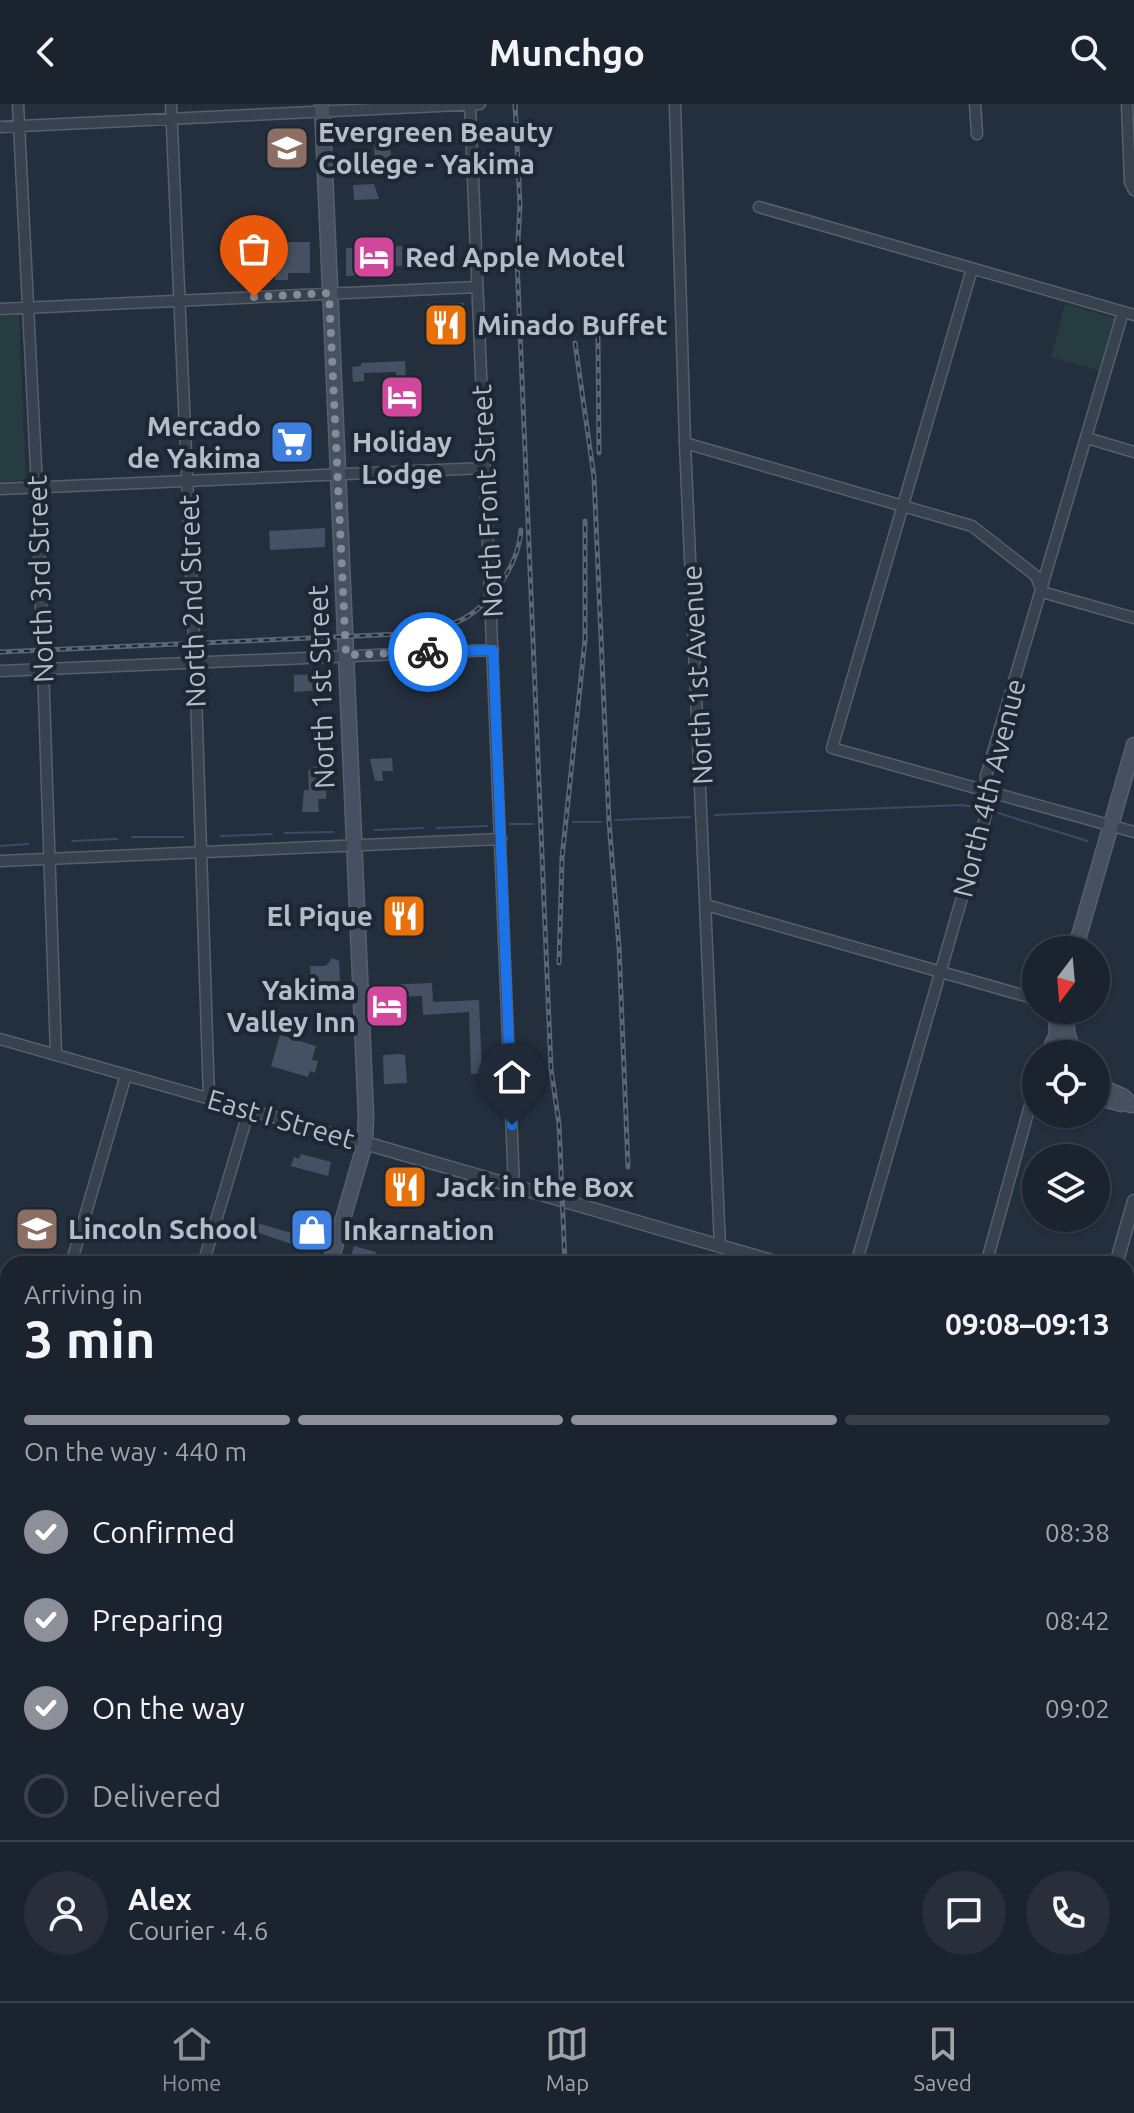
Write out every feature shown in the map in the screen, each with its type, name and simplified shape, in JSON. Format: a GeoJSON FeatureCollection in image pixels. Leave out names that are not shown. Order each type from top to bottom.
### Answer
{"type":"FeatureCollection","features":[{"type":"Feature","properties":{"kind":"main road","name":"North 1st Street"},"geometry":{"type":"LineString","coordinates":[[322,108],[365,1088],[365,1143],[332,1256]]}},
{"type":"Feature","properties":{"kind":"main road"},"geometry":{"type":"LineString","coordinates":[[1079,936],[1134,745]]}},
{"type":"Feature","properties":{"kind":"main road"},"geometry":{"type":"LineString","coordinates":[[1110,1090],[1133,1105]]}},
{"type":"Feature","properties":{"kind":"main road"},"geometry":{"type":"LineString","coordinates":[[1110,1100],[1133,1105]]}},
{"type":"Feature","properties":{"kind":"street","name":"North 3rd Street"},"geometry":{"type":"LineString","coordinates":[[18,104],[37,487],[56,1054]]}},
{"type":"Feature","properties":{"kind":"street","name":"North 2nd Street"},"geometry":{"type":"LineString","coordinates":[[171,104],[195,662],[209,1099]]}},
{"type":"Feature","properties":{"kind":"street","name":"North Front Street"},"geometry":{"type":"LineString","coordinates":[[470,104],[514,1186]]}},
{"type":"Feature","properties":{"kind":"street"},"geometry":{"type":"LineString","coordinates":[[0,127],[322,108],[480,104]]}},
{"type":"Feature","properties":{"kind":"street","name":"North 1st Avenue"},"geometry":{"type":"LineString","coordinates":[[675,104],[685,443],[720,1246]]}},
{"type":"Feature","properties":{"kind":"street"},"geometry":{"type":"LineString","coordinates":[[975,104],[977,134]]}},
{"type":"Feature","properties":{"kind":"street"},"geometry":{"type":"LineString","coordinates":[[1127,104],[1130,182],[1134,190]]}},
{"type":"Feature","properties":{"kind":"street"},"geometry":{"type":"LineString","coordinates":[[759,207],[1131,312]]}},
{"type":"Feature","properties":{"kind":"street"},"geometry":{"type":"LineString","coordinates":[[972,269],[832,748],[1134,832]]}},
{"type":"Feature","properties":{"kind":"street"},"geometry":{"type":"LineString","coordinates":[[0,309],[477,287]]}},
{"type":"Feature","properties":{"kind":"street","name":"North 4th Avenue"},"geometry":{"type":"LineString","coordinates":[[858,1256],[987,811],[986,776],[1087,438],[1131,312]]}},
{"type":"Feature","properties":{"kind":"street"},"geometry":{"type":"LineString","coordinates":[[1087,438],[1134,452]]}},
{"type":"Feature","properties":{"kind":"street"},"geometry":{"type":"LineString","coordinates":[[685,443],[972,526],[1036,576],[1042,592],[1134,618]]}},
{"type":"Feature","properties":{"kind":"street"},"geometry":{"type":"LineString","coordinates":[[0,489],[485,468]]}},
{"type":"Feature","properties":{"kind":"street"},"geometry":{"type":"LineString","coordinates":[[0,671],[493,650]]}},
{"type":"Feature","properties":{"kind":"street"},"geometry":{"type":"LineString","coordinates":[[0,861],[501,839]]}},
{"type":"Feature","properties":{"kind":"street"},"geometry":{"type":"LineString","coordinates":[[706,905],[1022,995]]}},
{"type":"Feature","properties":{"kind":"street","name":"East I Street"},"geometry":{"type":"LineString","coordinates":[[0,1039],[754,1256]]}},
{"type":"Feature","properties":{"kind":"street"},"geometry":{"type":"LineString","coordinates":[[73,1256],[126,1075]]}},
{"type":"Feature","properties":{"kind":"street"},"geometry":{"type":"LineString","coordinates":[[205,1256],[249,1110]]}},
{"type":"Feature","properties":{"kind":"street"},"geometry":{"type":"LineString","coordinates":[[988,1256],[1025,1128]]}},
{"type":"Feature","properties":{"kind":"street"},"geometry":{"type":"LineString","coordinates":[[1120,1256],[1129,1235],[1134,1201]]}},
{"type":"Feature","properties":{"kind":"green space"},"geometry":{"type":"Polygon","coordinates":[[[1065,304],[1115,318],[1100,371],[1051,357],[1065,304]]]}},
{"type":"Feature","properties":{"kind":"green space"},"geometry":{"type":"Polygon","coordinates":[[[19,315],[26,480],[0,482],[0,316],[19,315]]]}},
{"type":"Feature","properties":{"kind":"building"},"geometry":{"type":"Polygon","coordinates":[[[390,140],[392,177],[375,177],[374,141],[390,140]]]}},
{"type":"Feature","properties":{"kind":"building"},"geometry":{"type":"Polygon","coordinates":[[[374,184],[379,199],[354,200],[353,185],[374,184]]]}},
{"type":"Feature","properties":{"kind":"building"},"geometry":{"type":"Polygon","coordinates":[[[263,242],[310,242],[310,273],[288,273],[288,280],[275,280],[275,274],[263,274],[263,242]]]}},
{"type":"Feature","properties":{"kind":"building","name":"Red Apple Motel"},"geometry":{"type":"Polygon","coordinates":[[[402,246],[402,266],[361,267],[361,275],[346,276],[346,248],[402,246]]]}},
{"type":"Feature","properties":{"kind":"building","name":"Minado Buffet"},"geometry":{"type":"Polygon","coordinates":[[[464,303],[465,344],[432,345],[428,304],[464,303]]]}},
{"type":"Feature","properties":{"kind":"building","name":"Holiday Lodge"},"geometry":{"type":"Polygon","coordinates":[[[405,361],[408,417],[390,418],[389,412],[398,411],[396,372],[364,373],[364,381],[353,382],[352,367],[361,366],[361,363],[405,361]]]}},
{"type":"Feature","properties":{"kind":"building"},"geometry":{"type":"Polygon","coordinates":[[[387,441],[388,454],[366,455],[365,442],[387,441]]]}},
{"type":"Feature","properties":{"kind":"building"},"geometry":{"type":"Polygon","coordinates":[[[325,528],[325,547],[270,550],[269,531],[325,528]]]}},
{"type":"Feature","properties":{"kind":"building"},"geometry":{"type":"Polygon","coordinates":[[[321,674],[326,686],[321,686],[322,690],[294,692],[294,675],[321,674]]]}},
{"type":"Feature","properties":{"kind":"building"},"geometry":{"type":"Polygon","coordinates":[[[392,758],[393,771],[382,771],[383,781],[375,781],[370,759],[392,758]]]}},
{"type":"Feature","properties":{"kind":"building"},"geometry":{"type":"Polygon","coordinates":[[[317,765],[327,770],[326,799],[318,799],[319,812],[302,812],[304,790],[309,790],[308,771],[317,765]]]}},
{"type":"Feature","properties":{"kind":"building","name":"El Pique"},"geometry":{"type":"Polygon","coordinates":[[[419,910],[420,922],[389,923],[389,911],[419,910]]]}},
{"type":"Feature","properties":{"kind":"building"},"geometry":{"type":"Polygon","coordinates":[[[332,958],[339,961],[340,981],[337,985],[311,986],[310,966],[326,966],[332,958]]]}},
{"type":"Feature","properties":{"kind":"building"},"geometry":{"type":"Polygon","coordinates":[[[432,983],[433,1002],[479,1000],[482,1073],[471,1074],[469,1012],[423,1015],[422,996],[393,997],[394,1023],[383,1024],[381,985],[432,983]]]}},
{"type":"Feature","properties":{"kind":"building"},"geometry":{"type":"Polygon","coordinates":[[[280,1035],[316,1046],[312,1060],[318,1061],[315,1073],[310,1071],[308,1077],[271,1066],[280,1035]]]}},
{"type":"Feature","properties":{"kind":"building"},"geometry":{"type":"Polygon","coordinates":[[[383,1055],[405,1055],[407,1083],[384,1084],[383,1055]]]}},
{"type":"Feature","properties":{"kind":"building"},"geometry":{"type":"Polygon","coordinates":[[[301,1154],[331,1162],[328,1176],[291,1166],[294,1157],[299,1159],[301,1154]]]}},
{"type":"Feature","properties":{"kind":"building","name":"Jack in the Box"},"geometry":{"type":"Polygon","coordinates":[[[391,1175],[423,1184],[418,1199],[387,1190],[391,1175]]]}},
{"type":"Feature","properties":{"kind":"building"},"geometry":{"type":"Polygon","coordinates":[[[250,1221],[316,1240],[312,1251],[247,1229],[250,1221]]]}},
{"type":"Feature","properties":{"kind":"building"},"geometry":{"type":"Polygon","coordinates":[[[354,1246],[376,1252],[375,1256],[351,1256],[354,1246]]]}},
{"type":"Feature","properties":{"kind":"waterway"},"geometry":{"type":"LineString","coordinates":[[715,815],[962,805],[980,808]]}},
{"type":"Feature","properties":{"kind":"waterway"},"geometry":{"type":"LineString","coordinates":[[995,812],[1087,841]]}},
{"type":"Feature","properties":{"kind":"waterway"},"geometry":{"type":"LineString","coordinates":[[615,820],[690,817]]}},
{"type":"Feature","properties":{"kind":"waterway"},"geometry":{"type":"LineString","coordinates":[[573,822],[601,822]]}},
{"type":"Feature","properties":{"kind":"waterway"},"geometry":{"type":"LineString","coordinates":[[510,824],[533,824]]}},
{"type":"Feature","properties":{"kind":"waterway"},"geometry":{"type":"LineString","coordinates":[[437,828],[487,826]]}},
{"type":"Feature","properties":{"kind":"waterway"},"geometry":{"type":"LineString","coordinates":[[375,830],[423,828]]}},
{"type":"Feature","properties":{"kind":"waterway"},"geometry":{"type":"LineString","coordinates":[[285,833],[333,832]]}},
{"type":"Feature","properties":{"kind":"waterway"},"geometry":{"type":"LineString","coordinates":[[221,836],[272,834]]}},
{"type":"Feature","properties":{"kind":"waterway"},"geometry":{"type":"LineString","coordinates":[[132,837],[183,837]]}},
{"type":"Feature","properties":{"kind":"waterway"},"geometry":{"type":"LineString","coordinates":[[72,841],[117,839]]}},
{"type":"Feature","properties":{"kind":"waterway"},"geometry":{"type":"LineString","coordinates":[[0,846],[28,844]]}},
{"type":"Feature","properties":{"kind":"railway"},"geometry":{"type":"LineString","coordinates":[[515,104],[520,205],[517,260],[551,1069],[559,1124],[565,1256]]}},
{"type":"Feature","properties":{"kind":"railway"},"geometry":{"type":"LineString","coordinates":[[598,337],[599,453]]}},
{"type":"Feature","properties":{"kind":"railway"},"geometry":{"type":"LineString","coordinates":[[575,343],[594,477],[628,1167]]}},
{"type":"Feature","properties":{"kind":"railway"},"geometry":{"type":"LineString","coordinates":[[559,963],[562,858],[585,640],[585,521]]}},
{"type":"Feature","properties":{"kind":"railway"},"geometry":{"type":"LineString","coordinates":[[0,652],[423,633],[460,620],[486,602],[510,567],[521,530]]}},
{"type":"Feature","properties":{"kind":"way so far"},"geometry":{"type":"LineString","coordinates":[[254,297],[329,293],[346,655],[428,652]]}},
{"type":"Feature","properties":{"kind":"place","name":"Evergreen Beauty College - Yakima"},"geometry":{"type":"Point","coordinates":[287,148]}},
{"type":"Feature","properties":{"kind":"place","name":"Red Apple Motel"},"geometry":{"type":"Point","coordinates":[374,257]}},
{"type":"Feature","properties":{"kind":"place","name":"Minado Buffet"},"geometry":{"type":"Point","coordinates":[446,325]}},
{"type":"Feature","properties":{"kind":"place","name":"Holiday Lodge"},"geometry":{"type":"Point","coordinates":[402,397]}},
{"type":"Feature","properties":{"kind":"place","name":"Mercado de Yakima"},"geometry":{"type":"Point","coordinates":[292,442]}},
{"type":"Feature","properties":{"kind":"place","name":"El Pique"},"geometry":{"type":"Point","coordinates":[404,916]}},
{"type":"Feature","properties":{"kind":"place","name":"Yakima Valley Inn"},"geometry":{"type":"Point","coordinates":[387,1006]}},
{"type":"Feature","properties":{"kind":"place","name":"Jack in the Box"},"geometry":{"type":"Point","coordinates":[405,1187]}},
{"type":"Feature","properties":{"kind":"place","name":"Lincoln School"},"geometry":{"type":"Point","coordinates":[37,1229]}},
{"type":"Feature","properties":{"kind":"place","name":"Inkarnation"},"geometry":{"type":"Point","coordinates":[312,1230]}},
{"type":"Feature","properties":{"kind":"route"},"geometry":{"type":"LineString","coordinates":[[428,652],[493,650],[512,1125]]}}]}
